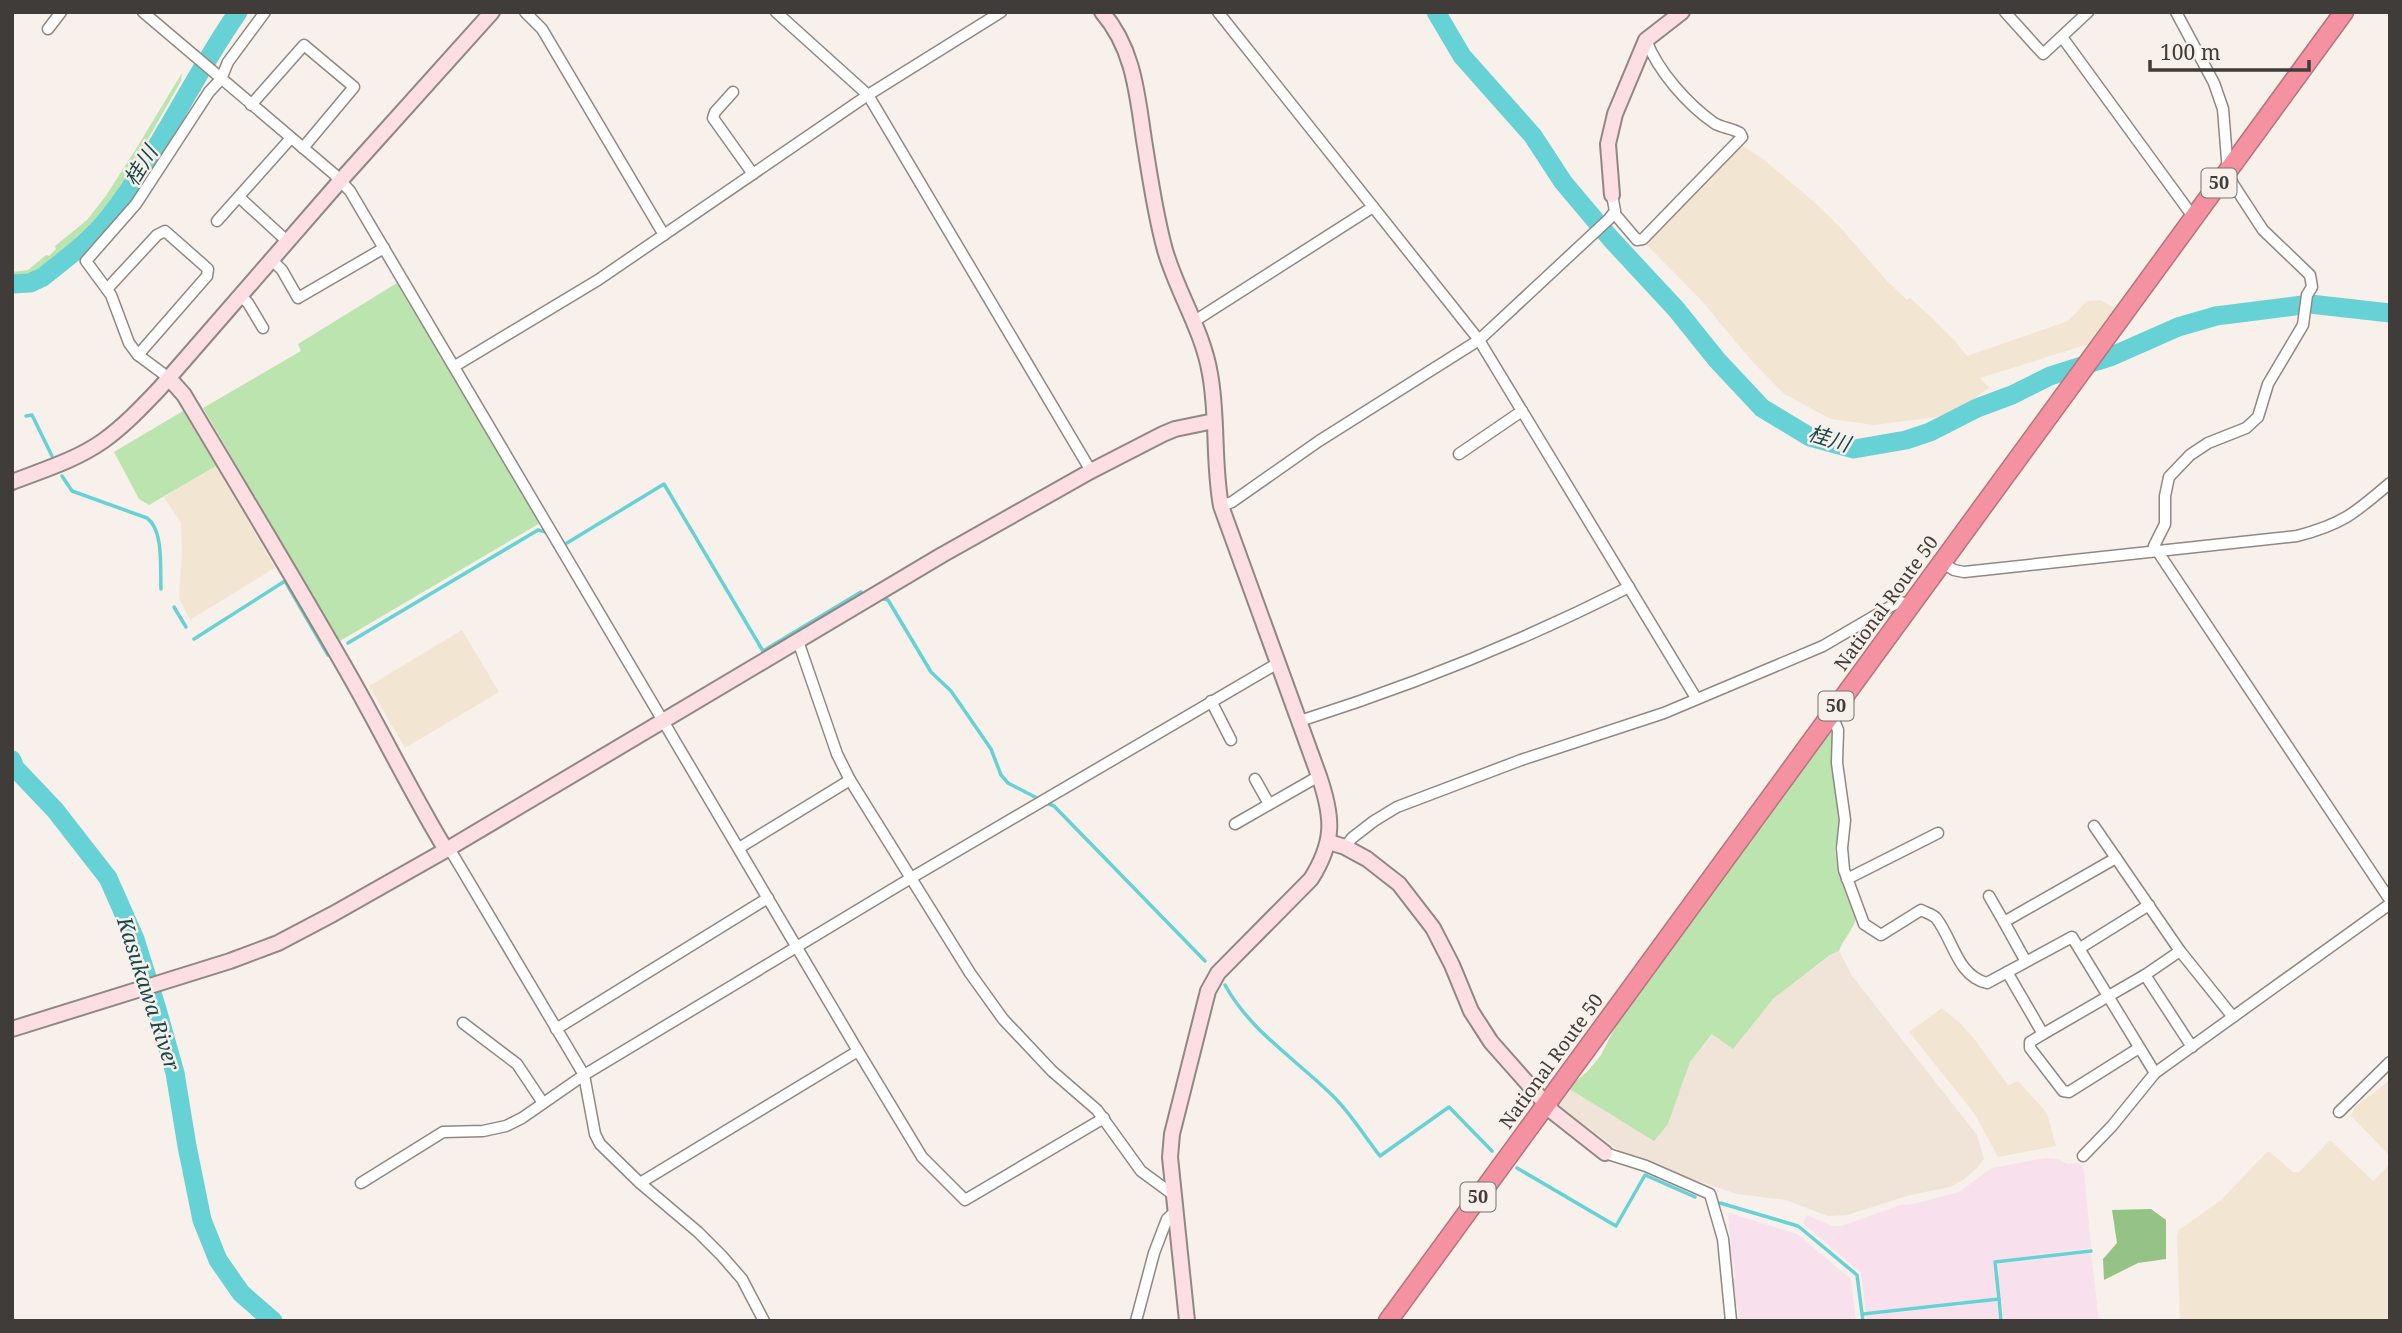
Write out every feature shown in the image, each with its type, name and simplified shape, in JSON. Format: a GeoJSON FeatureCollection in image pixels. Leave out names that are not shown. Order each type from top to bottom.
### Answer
{"type":"FeatureCollection","features":[{"type":"Feature","properties":{"kind":"highway","name":"National Route 50"},"geometry":{"type":"LineString","coordinates":[[1388,1321],[2344,12]]}},
{"type":"Feature","properties":{"kind":"street"},"geometry":{"type":"LineString","coordinates":[[48,29],[61,12]]}},
{"type":"Feature","properties":{"kind":"street"},"geometry":{"type":"LineString","coordinates":[[144,12],[341,180],[350,191],[922,1157],[965,1200],[1104,1118]]}},
{"type":"Feature","properties":{"kind":"street"},"geometry":{"type":"LineString","coordinates":[[265,12],[228,62],[136,204],[86,261],[107,289],[129,343],[138,355],[169,378],[184,395],[349,674],[398,769],[584,1075],[595,1134],[600,1144],[640,1183],[698,1231],[722,1256],[742,1279],[764,1321]]}},
{"type":"Feature","properties":{"kind":"street"},"geometry":{"type":"LineString","coordinates":[[17,480],[67,461],[103,441],[129,419],[169,378],[492,12]]}},
{"type":"Feature","properties":{"kind":"street"},"geometry":{"type":"LineString","coordinates":[[526,12],[542,29],[664,234]]}},
{"type":"Feature","properties":{"kind":"street"},"geometry":{"type":"LineString","coordinates":[[776,12],[868,96],[1091,471]]}},
{"type":"Feature","properties":{"kind":"street"},"geometry":{"type":"LineString","coordinates":[[455,366],[590,285],[868,96],[1001,12]]}},
{"type":"Feature","properties":{"kind":"street"},"geometry":{"type":"LineString","coordinates":[[1102,12],[1120,36],[1130,61],[1138,94],[1156,217],[1171,270],[1206,355],[1210,372],[1221,506],[1300,721],[1329,811],[1329,842],[1322,862],[1311,879],[1218,973],[1208,990],[1172,1134],[1170,1157],[1187,1321]]}},
{"type":"Feature","properties":{"kind":"street"},"geometry":{"type":"LineString","coordinates":[[1218,12],[1479,340],[1696,698]]}},
{"type":"Feature","properties":{"kind":"street"},"geometry":{"type":"LineString","coordinates":[[1221,506],[1232,502],[1319,441],[1479,340],[1612,216],[1615,211],[1608,161],[1609,132],[1646,40],[1682,12]]}},
{"type":"Feature","properties":{"kind":"street"},"geometry":{"type":"LineString","coordinates":[[2005,12],[2043,54],[2088,12]]}},
{"type":"Feature","properties":{"kind":"street"},"geometry":{"type":"LineString","coordinates":[[2083,1156],[2112,1126],[2155,1073],[2390,902],[2154,546],[2165,524],[2165,496],[2169,477],[2190,455],[2207,443],[2246,428],[2259,417],[2267,384],[2304,323],[2307,299],[2312,287],[2310,275],[2263,230],[2233,184],[2228,172],[2223,109],[2214,83],[2176,12]]}},
{"type":"Feature","properties":{"kind":"street"},"geometry":{"type":"LineString","coordinates":[[2062,37],[2194,218]]}},
{"type":"Feature","properties":{"kind":"street"},"geometry":{"type":"LineString","coordinates":[[1612,216],[1637,240],[1643,239],[1742,137],[1735,130],[1713,122],[1688,99],[1665,73],[1646,40]]}},
{"type":"Feature","properties":{"kind":"street"},"geometry":{"type":"LineString","coordinates":[[251,105],[304,45],[354,87],[303,148]]}},
{"type":"Feature","properties":{"kind":"street"},"geometry":{"type":"LineString","coordinates":[[733,92],[713,118],[753,174]]}},
{"type":"Feature","properties":{"kind":"street"},"geometry":{"type":"LineString","coordinates":[[217,221],[291,138]]}},
{"type":"Feature","properties":{"kind":"street"},"geometry":{"type":"LineString","coordinates":[[239,197],[288,242]]}},
{"type":"Feature","properties":{"kind":"street"},"geometry":{"type":"LineString","coordinates":[[1193,322],[1373,207]]}},
{"type":"Feature","properties":{"kind":"street"},"geometry":{"type":"LineString","coordinates":[[107,289],[157,235],[165,231],[208,269],[207,276],[138,355]]}},
{"type":"Feature","properties":{"kind":"street"},"geometry":{"type":"LineString","coordinates":[[272,260],[282,270],[298,298],[384,248]]}},
{"type":"Feature","properties":{"kind":"street"},"geometry":{"type":"LineString","coordinates":[[241,296],[263,328]]}},
{"type":"Feature","properties":{"kind":"street"},"geometry":{"type":"LineString","coordinates":[[1460,454],[1522,411]]}},
{"type":"Feature","properties":{"kind":"street"},"geometry":{"type":"LineString","coordinates":[[12,1029],[278,943],[448,849],[1091,471],[1175,429],[1214,422]]}},
{"type":"Feature","properties":{"kind":"street"},"geometry":{"type":"LineString","coordinates":[[1941,562],[1954,570],[1964,572],[2297,536],[2348,518],[2390,482]]}},
{"type":"Feature","properties":{"kind":"street"},"geometry":{"type":"LineString","coordinates":[[1300,721],[1385,694],[1629,587]]}},
{"type":"Feature","properties":{"kind":"street"},"geometry":{"type":"LineString","coordinates":[[1345,847],[1374,821],[1397,807],[1510,764],[1664,713],[1823,646],[1893,605],[1901,602],[1909,606]]}},
{"type":"Feature","properties":{"kind":"street"},"geometry":{"type":"LineString","coordinates":[[798,641],[837,754],[850,780],[970,973],[1003,1019],[1052,1071],[1104,1118],[1141,1171],[1176,1203]]}},
{"type":"Feature","properties":{"kind":"street"},"geometry":{"type":"LineString","coordinates":[[361,1183],[443,1132],[470,1133],[506,1126],[584,1075],[911,878],[1278,663]]}},
{"type":"Feature","properties":{"kind":"street"},"geometry":{"type":"LineString","coordinates":[[1211,701],[1231,740]]}},
{"type":"Feature","properties":{"kind":"street"},"geometry":{"type":"LineString","coordinates":[[1831,713],[1838,730],[1838,773],[1845,820],[1842,848],[1847,879],[1864,924],[1881,935],[1922,910],[1934,916],[1964,968],[1987,983],[2068,937],[2076,940],[2155,1073]]}},
{"type":"Feature","properties":{"kind":"street"},"geometry":{"type":"LineString","coordinates":[[1235,824],[1319,776]]}},
{"type":"Feature","properties":{"kind":"street"},"geometry":{"type":"LineString","coordinates":[[1255,779],[1269,804]]}},
{"type":"Feature","properties":{"kind":"street"},"geometry":{"type":"LineString","coordinates":[[739,848],[850,780]]}},
{"type":"Feature","properties":{"kind":"street"},"geometry":{"type":"LineString","coordinates":[[2094,826],[2180,951],[2233,1017]]}},
{"type":"Feature","properties":{"kind":"street"},"geometry":{"type":"LineString","coordinates":[[1847,879],[1938,833]]}},
{"type":"Feature","properties":{"kind":"street"},"geometry":{"type":"LineString","coordinates":[[1329,842],[1367,859],[1399,884],[1442,943],[1471,1011],[1483,1032],[1553,1112],[1605,1153],[1646,1166],[1710,1194],[1723,1239],[1731,1321]]}},
{"type":"Feature","properties":{"kind":"street"},"geometry":{"type":"LineString","coordinates":[[2004,922],[2116,858]]}},
{"type":"Feature","properties":{"kind":"street"},"geometry":{"type":"LineString","coordinates":[[1989,896],[2025,960]]}},
{"type":"Feature","properties":{"kind":"street"},"geometry":{"type":"LineString","coordinates":[[556,1029],[768,898]]}},
{"type":"Feature","properties":{"kind":"street"},"geometry":{"type":"LineString","coordinates":[[2080,948],[2149,905]]}},
{"type":"Feature","properties":{"kind":"street"},"geometry":{"type":"LineString","coordinates":[[2139,1048],[2069,1092],[2063,1091],[2030,1048],[2030,1042],[2145,975],[2180,951]]}},
{"type":"Feature","properties":{"kind":"street"},"geometry":{"type":"LineString","coordinates":[[2007,972],[2042,1034]]}},
{"type":"Feature","properties":{"kind":"street"},"geometry":{"type":"LineString","coordinates":[[2145,975],[2192,1047]]}},
{"type":"Feature","properties":{"kind":"street"},"geometry":{"type":"LineString","coordinates":[[463,1023],[517,1064],[543,1104]]}},
{"type":"Feature","properties":{"kind":"street"},"geometry":{"type":"LineString","coordinates":[[640,1183],[858,1051]]}},
{"type":"Feature","properties":{"kind":"street"},"geometry":{"type":"LineString","coordinates":[[2339,1112],[2390,1062]]}},
{"type":"Feature","properties":{"kind":"street"},"geometry":{"type":"LineString","coordinates":[[1136,1321],[1162,1230],[1176,1203]]}},
{"type":"Feature","properties":{"kind":"shaded area"},"geometry":{"type":"Polygon","coordinates":[[[1739,144],[1762,158],[1814,202],[1887,281],[1907,300],[1910,298],[1930,316],[1967,356],[2068,321],[2087,301],[2100,300],[2115,308],[2092,343],[1980,378],[1989,388],[1959,409],[1937,417],[1874,425],[1831,419],[1784,394],[1750,359],[1701,300],[1645,243],[1739,144]]]}},
{"type":"Feature","properties":{"kind":"shaded area"},"geometry":{"type":"Polygon","coordinates":[[[216,466],[275,568],[190,620],[179,598],[181,523],[164,497],[216,466]]]}},
{"type":"Feature","properties":{"kind":"shaded area"},"geometry":{"type":"Polygon","coordinates":[[[462,630],[499,692],[405,748],[369,686],[462,630]]]}},
{"type":"Feature","properties":{"kind":"shaded area"},"geometry":{"type":"Polygon","coordinates":[[[1839,951],[1852,976],[1977,1135],[1984,1159],[1963,1180],[1950,1187],[1910,1195],[1847,1215],[1828,1216],[1786,1200],[1737,1194],[1620,1151],[1559,1106],[1558,1100],[1568,1088],[1668,1124],[1690,1062],[1713,1034],[1733,1048],[1773,999],[1839,951]]]}},
{"type":"Feature","properties":{"kind":"shaded area"},"geometry":{"type":"Polygon","coordinates":[[[1942,1008],[1975,1040],[2008,1085],[2018,1081],[2047,1113],[2056,1146],[1998,1157],[1974,1113],[1909,1032],[1942,1008]]]}},
{"type":"Feature","properties":{"kind":"shaded area"},"geometry":{"type":"Polygon","coordinates":[[[2390,1080],[2390,1156],[2351,1116],[2355,1107],[2390,1080]]]}},
{"type":"Feature","properties":{"kind":"shaded area"},"geometry":{"type":"Polygon","coordinates":[[[2330,1140],[2373,1181],[2390,1164],[2390,1321],[2180,1321],[2179,1230],[2221,1200],[2267,1152],[2293,1172],[2299,1172],[2330,1140]]]}},
{"type":"Feature","properties":{"kind":"shaded area"},"geometry":{"type":"Polygon","coordinates":[[[2046,1158],[2058,1159],[2067,1164],[2077,1163],[2084,1170],[2091,1248],[1993,1261],[1994,1276],[1999,1275],[1998,1264],[2091,1253],[2099,1321],[2004,1321],[1999,1281],[1995,1281],[1997,1297],[1986,1299],[1987,1302],[1997,1301],[1999,1321],[1867,1321],[1866,1316],[1982,1303],[1982,1299],[1866,1312],[1861,1273],[1803,1223],[1807,1215],[1832,1226],[1842,1226],[1900,1205],[1959,1192],[1992,1168],[2046,1158]]]}},
{"type":"Feature","properties":{"kind":"shaded area"},"geometry":{"type":"Polygon","coordinates":[[[1729,1213],[1797,1234],[1851,1279],[1856,1321],[1740,1321],[1738,1306],[1734,1306],[1733,1257],[1729,1256],[1728,1245],[1731,1244],[1729,1213]]]}},
{"type":"Feature","properties":{"kind":"green space"},"geometry":{"type":"Polygon","coordinates":[[[182,73],[181,81],[124,181],[101,215],[52,264],[27,280],[12,280],[12,272],[28,270],[46,255],[49,256],[56,249],[55,246],[87,220],[105,197],[182,73]]]}},
{"type":"Feature","properties":{"kind":"green space"},"geometry":{"type":"Polygon","coordinates":[[[397,283],[540,523],[340,641],[203,408],[301,351],[298,344],[397,283]]]}},
{"type":"Feature","properties":{"kind":"green space"},"geometry":{"type":"Polygon","coordinates":[[[183,411],[216,466],[149,505],[139,499],[114,452],[183,411]]]}},
{"type":"Feature","properties":{"kind":"green space"},"geometry":{"type":"Polygon","coordinates":[[[1830,730],[1833,732],[1833,777],[1840,818],[1835,849],[1838,872],[1856,918],[1855,922],[1839,951],[1773,999],[1733,1049],[1712,1034],[1690,1062],[1668,1124],[1654,1141],[1568,1088],[1588,1071],[1601,1055],[1619,1019],[1830,730]]]}},
{"type":"Feature","properties":{"kind":"green space"},"geometry":{"type":"Polygon","coordinates":[[[2151,1209],[2166,1220],[2166,1259],[2138,1263],[2104,1280],[2103,1259],[2117,1243],[2112,1210],[2151,1209]]]}},
{"type":"Feature","properties":{"kind":"water"},"geometry":{"type":"Polygon","coordinates":[[[246,1287],[284,1321],[258,1321],[235,1298],[246,1287]]]}},
{"type":"Feature","properties":{"kind":"waterway","name":"桂川"},"geometry":{"type":"LineString","coordinates":[[12,284],[30,283],[43,277],[103,225],[144,167],[238,12]]}},
{"type":"Feature","properties":{"kind":"waterway","name":"桂川"},"geometry":{"type":"LineString","coordinates":[[1436,12],[1462,56],[1533,136],[1563,182],[1676,309],[1717,360],[1762,408],[1810,437],[1854,449],[1906,440],[1930,432],[2050,376],[2110,357],[2178,327],[2216,316],[2310,304],[2390,313]]}},
{"type":"Feature","properties":{"kind":"waterway"},"geometry":{"type":"LineString","coordinates":[[26,416],[32,415],[52,456]]}},
{"type":"Feature","properties":{"kind":"waterway"},"geometry":{"type":"LineString","coordinates":[[62,476],[72,491],[147,518],[159,540],[161,589]]}},
{"type":"Feature","properties":{"kind":"waterway"},"geometry":{"type":"LineString","coordinates":[[567,543],[664,484],[763,651],[861,592]]}},
{"type":"Feature","properties":{"kind":"waterway"},"geometry":{"type":"LineString","coordinates":[[348,643],[538,530],[546,532]]}},
{"type":"Feature","properties":{"kind":"waterway"},"geometry":{"type":"LineString","coordinates":[[194,639],[285,581],[328,655]]}},
{"type":"Feature","properties":{"kind":"waterway"},"geometry":{"type":"LineString","coordinates":[[884,599],[888,600],[931,672],[951,691],[991,749],[1001,775],[1008,783],[1039,799]]}},
{"type":"Feature","properties":{"kind":"waterway"},"geometry":{"type":"LineString","coordinates":[[174,607],[186,627]]}},
{"type":"Feature","properties":{"kind":"waterway","name":"Kasukawa River"},"geometry":{"type":"LineString","coordinates":[[12,760],[15,768],[55,810],[108,878],[135,939],[175,1073],[202,1220],[218,1260],[241,1293],[273,1321]]}},
{"type":"Feature","properties":{"kind":"waterway"},"geometry":{"type":"LineString","coordinates":[[1046,803],[1054,806],[1205,961]]}},
{"type":"Feature","properties":{"kind":"waterway"},"geometry":{"type":"LineString","coordinates":[[1225,985],[1261,1031],[1340,1104],[1380,1156],[1449,1107],[1492,1151]]}},
{"type":"Feature","properties":{"kind":"waterway"},"geometry":{"type":"LineString","coordinates":[[1517,1168],[1616,1226],[1645,1175],[1695,1197]]}},
{"type":"Feature","properties":{"kind":"waterway"},"geometry":{"type":"LineString","coordinates":[[1720,1203],[1798,1226],[1803,1230],[1857,1275],[1863,1321]]}},
{"type":"Feature","properties":{"kind":"waterway"},"geometry":{"type":"LineString","coordinates":[[1999,1299],[1995,1262],[2091,1251]]}},
{"type":"Feature","properties":{"kind":"waterway"},"geometry":{"type":"LineString","coordinates":[[1863,1314],[1999,1299],[2001,1321]]}}]}
